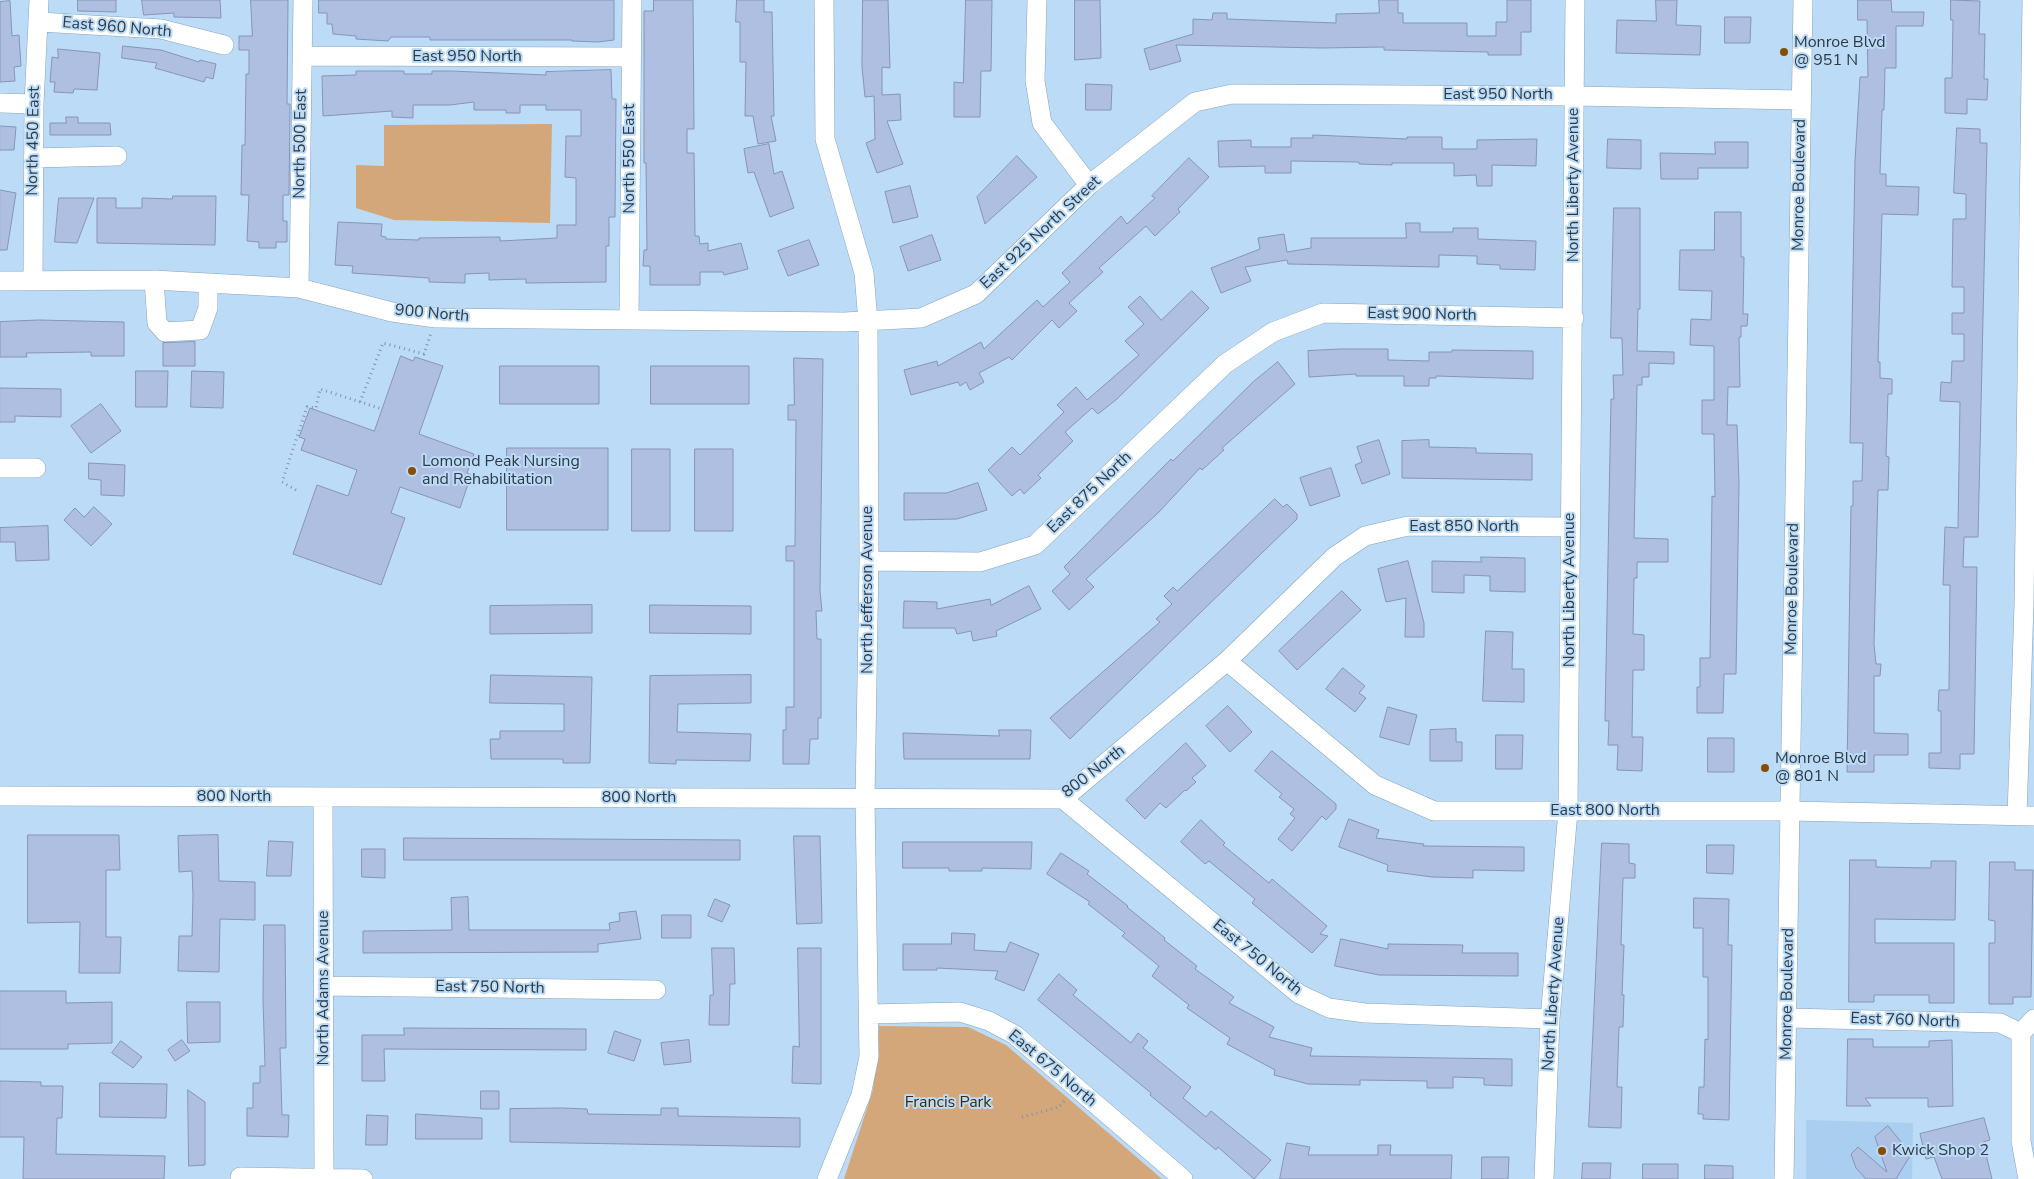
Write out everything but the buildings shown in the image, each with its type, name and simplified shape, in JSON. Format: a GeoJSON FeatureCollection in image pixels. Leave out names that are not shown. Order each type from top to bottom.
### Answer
{"type":"FeatureCollection","features":[{"type":"Feature","properties":{"kind":"street","name":"North 450 East"},"geometry":{"type":"LineString","coordinates":[[33,281],[34,104],[39,0]]}},
{"type":"Feature","properties":{"kind":"street","name":"North 500 East"},"geometry":{"type":"LineString","coordinates":[[299,288],[303,0]]}},
{"type":"Feature","properties":{"kind":"street","name":"North 550 East"},"geometry":{"type":"LineString","coordinates":[[629,319],[632,0]]}},
{"type":"Feature","properties":{"kind":"street","name":"North Jefferson Avenue"},"geometry":{"type":"LineString","coordinates":[[824,0],[825,139],[864,273],[868,322],[869,561],[865,799],[869,1057],[860,1095],[827,1179]]}},
{"type":"Feature","properties":{"kind":"street"},"geometry":{"type":"LineString","coordinates":[[1037,0],[1035,81],[1042,124],[1089,185]]}},
{"type":"Feature","properties":{"kind":"street","name":"North Liberty Avenue"},"geometry":{"type":"LineString","coordinates":[[1544,1179],[1550,1019],[1568,811],[1574,318],[1575,0]]}},
{"type":"Feature","properties":{"kind":"street","name":"Monroe Boulevard"},"geometry":{"type":"LineString","coordinates":[[1784,1179],[1803,0]]}},
{"type":"Feature","properties":{"kind":"street"},"geometry":{"type":"LineString","coordinates":[[2025,816],[2029,604],[2032,0]]}},
{"type":"Feature","properties":{"kind":"street","name":"East 960 North"},"geometry":{"type":"LineString","coordinates":[[39,22],[161,29],[224,45]]}},
{"type":"Feature","properties":{"kind":"street","name":"East 950 North"},"geometry":{"type":"LineString","coordinates":[[302,56],[630,57]]}},
{"type":"Feature","properties":{"kind":"street","name":"East 950 North"},"geometry":{"type":"LineString","coordinates":[[1195,102],[1232,94],[1574,96],[1801,100]]}},
{"type":"Feature","properties":{"kind":"street","name":"East 925 North Street"},"geometry":{"type":"LineString","coordinates":[[868,322],[921,318],[976,294],[1089,185],[1195,102]]}},
{"type":"Feature","properties":{"kind":"street"},"geometry":{"type":"LineString","coordinates":[[0,104],[34,104]]}},
{"type":"Feature","properties":{"kind":"street"},"geometry":{"type":"LineString","coordinates":[[33,158],[117,156]]}},
{"type":"Feature","properties":{"kind":"street","name":"900 North"},"geometry":{"type":"LineString","coordinates":[[0,281],[154,280],[299,288],[392,312],[436,318],[868,322]]}},
{"type":"Feature","properties":{"kind":"street"},"geometry":{"type":"LineString","coordinates":[[154,280],[157,323],[165,332],[200,330],[208,308],[208,282]]}},
{"type":"Feature","properties":{"kind":"street","name":"East 900 North"},"geometry":{"type":"LineString","coordinates":[[1273,332],[1323,313],[1574,318]]}},
{"type":"Feature","properties":{"kind":"street","name":"East 875 North"},"geometry":{"type":"LineString","coordinates":[[869,561],[980,562],[1035,545],[1225,364],[1273,332]]}},
{"type":"Feature","properties":{"kind":"street"},"geometry":{"type":"LineString","coordinates":[[0,468],[36,468]]}},
{"type":"Feature","properties":{"kind":"street","name":"East 850 North"},"geometry":{"type":"LineString","coordinates":[[1227,661],[1334,557],[1365,536],[1408,526],[1570,527]]}},
{"type":"Feature","properties":{"kind":"street","name":"East 800 North"},"geometry":{"type":"LineString","coordinates":[[1227,661],[1375,785],[1434,811],[1789,811],[2025,816]]}},
{"type":"Feature","properties":{"kind":"street","name":"800 North"},"geometry":{"type":"LineString","coordinates":[[0,796],[1063,799],[1227,661]]}},
{"type":"Feature","properties":{"kind":"street","name":"North Adams Avenue"},"geometry":{"type":"LineString","coordinates":[[323,797],[324,1179]]}},
{"type":"Feature","properties":{"kind":"street","name":"East 750 North"},"geometry":{"type":"LineString","coordinates":[[1063,799],[1299,994],[1329,1008],[1365,1013],[1550,1019]]}},
{"type":"Feature","properties":{"kind":"street","name":"East 750 North"},"geometry":{"type":"LineString","coordinates":[[324,986],[656,990]]}},
{"type":"Feature","properties":{"kind":"street","name":"East 675 North"},"geometry":{"type":"LineString","coordinates":[[869,1014],[960,1012],[988,1021],[1016,1036],[1074,1088],[1183,1179]]}},
{"type":"Feature","properties":{"kind":"street","name":"East 760 North"},"geometry":{"type":"LineString","coordinates":[[1788,1018],[2000,1023],[2020,1033]]}},
{"type":"Feature","properties":{"kind":"street"},"geometry":{"type":"LineString","coordinates":[[2028,1179],[2020,1141],[2027,1082],[2020,1033],[2034,1019]]}},
{"type":"Feature","properties":{"kind":"street"},"geometry":{"type":"LineString","coordinates":[[240,1178],[363,1179]]}},
{"type":"Feature","properties":{"kind":"path"},"geometry":{"type":"LineString","coordinates":[[360,403],[383,343],[424,354],[436,318]]}},
{"type":"Feature","properties":{"kind":"path"},"geometry":{"type":"LineString","coordinates":[[296,490],[282,482],[307,407],[316,408],[320,389],[382,409]]}},
{"type":"Feature","properties":{"kind":"path"},"geometry":{"type":"LineString","coordinates":[[1022,1117],[1059,1107],[1074,1088]]}},
{"type":"Feature","properties":{"kind":"shaded area"},"geometry":{"type":"Polygon","coordinates":[[[1806,1120],[1913,1123],[1912,1179],[1806,1179],[1806,1120]]]}},
{"type":"Feature","properties":{"kind":"green space"},"geometry":{"type":"Polygon","coordinates":[[[552,124],[550,223],[394,220],[356,208],[356,165],[384,166],[384,125],[552,124]]]}},
{"type":"Feature","properties":{"kind":"green space","name":"Francis Park"},"geometry":{"type":"Polygon","coordinates":[[[879,1026],[968,1027],[1006,1045],[1162,1179],[844,1179],[873,1090],[879,1026]]]}},
{"type":"Feature","properties":{"kind":"place","name":"Monroe Blvd @ 951 N"},"geometry":{"type":"Point","coordinates":[1784,52]}},
{"type":"Feature","properties":{"kind":"place","name":"Lomond Peak Nursing and Rehabilitation"},"geometry":{"type":"Point","coordinates":[412,471]}},
{"type":"Feature","properties":{"kind":"place","name":"Monroe Blvd @ 801 N"},"geometry":{"type":"Point","coordinates":[1765,768]}},
{"type":"Feature","properties":{"kind":"place","name":"Kwick Shop 2"},"geometry":{"type":"Point","coordinates":[1882,1151]}}]}
